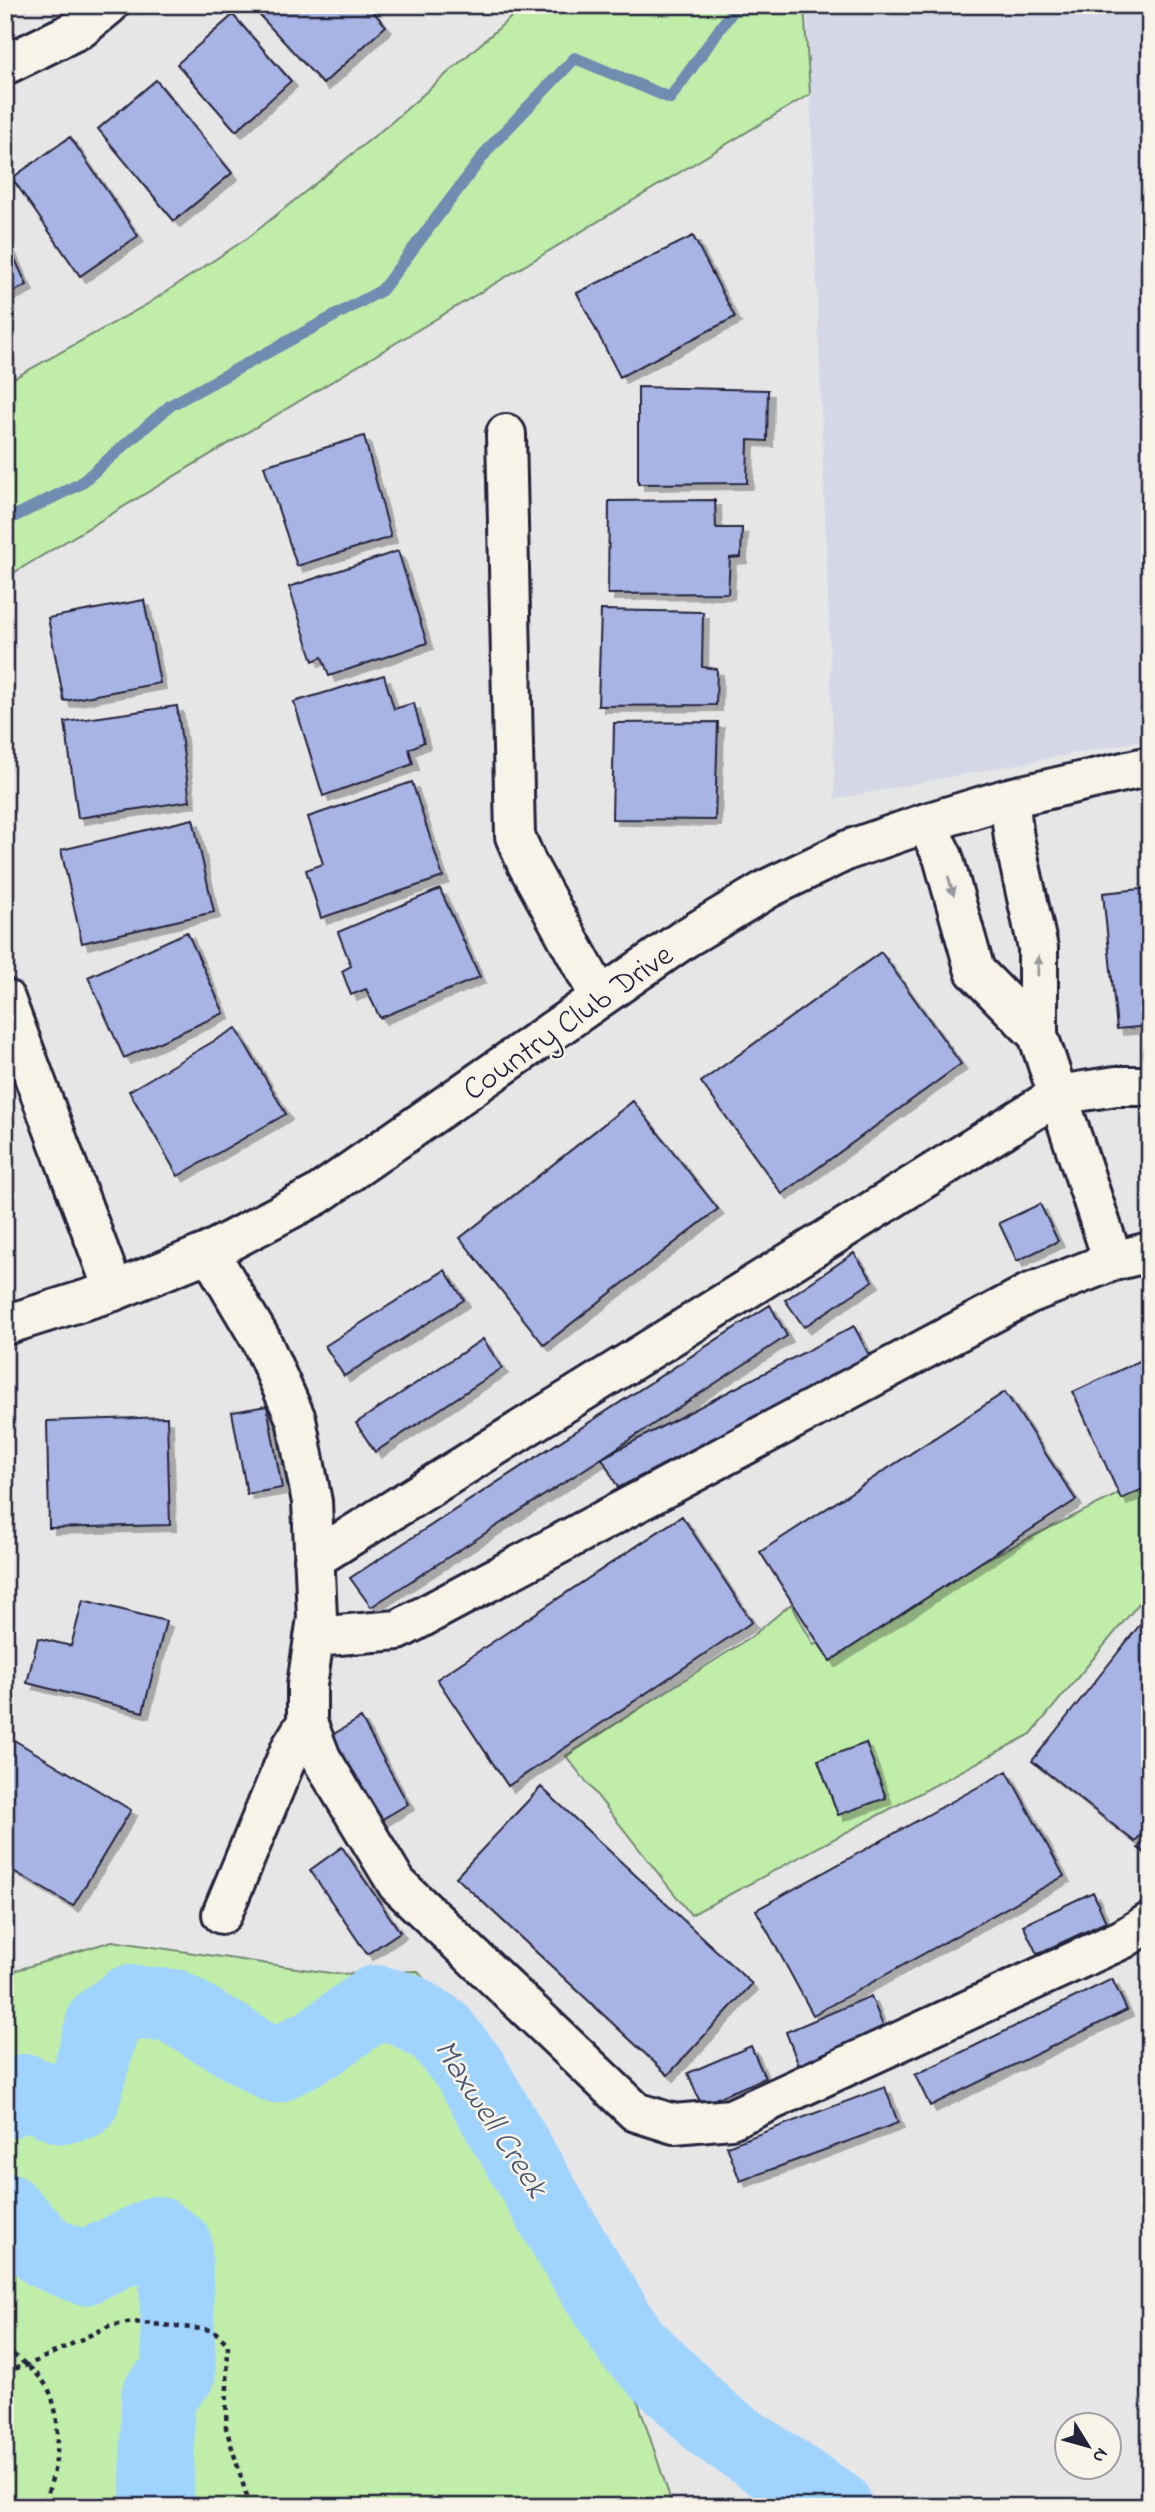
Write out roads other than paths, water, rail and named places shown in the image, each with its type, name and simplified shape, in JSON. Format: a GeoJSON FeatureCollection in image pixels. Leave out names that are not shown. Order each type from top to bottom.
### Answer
{"type":"FeatureCollection","features":[{"type":"Feature","properties":{"kind":"street"},"geometry":{"type":"LineString","coordinates":[[5,65],[81,28],[109,5]]}},
{"type":"Feature","properties":{"kind":"street"},"geometry":{"type":"LineString","coordinates":[[506,434],[515,836],[527,864],[600,997]]}},
{"type":"Feature","properties":{"kind":"street","name":"Country Club Drive"},"geometry":{"type":"LineString","coordinates":[[5,1325],[114,1291],[209,1252],[317,1195],[684,939],[769,888],[848,850],[926,823],[1009,798],[1150,766]]}},
{"type":"Feature","properties":{"kind":"street"},"geometry":{"type":"LineString","coordinates":[[1009,798],[1014,838],[1038,948],[1038,1035],[1113,1261]]}},
{"type":"Feature","properties":{"kind":"street"},"geometry":{"type":"LineString","coordinates":[[926,823],[943,857],[975,971],[1038,1035]]}},
{"type":"Feature","properties":{"kind":"street"},"geometry":{"type":"LineString","coordinates":[[5,999],[114,1291]]}},
{"type":"Feature","properties":{"kind":"street"},"geometry":{"type":"LineString","coordinates":[[314,1559],[1058,1095],[1116,1086],[1150,1086]]}},
{"type":"Feature","properties":{"kind":"street"},"geometry":{"type":"LineString","coordinates":[[209,1252],[261,1340],[296,1419],[312,1502],[317,1618],[307,1685],[306,1722],[321,1758],[397,1884],[636,2112],[674,2124],[731,2119],[1123,1938],[1150,1922]]}},
{"type":"Feature","properties":{"kind":"street"},"geometry":{"type":"LineString","coordinates":[[314,1637],[398,1630],[1028,1293],[1113,1261],[1150,1252]]}},
{"type":"Feature","properties":{"kind":"street"},"geometry":{"type":"LineString","coordinates":[[222,1914],[290,1748],[306,1722]]}},
{"type":"Feature","properties":{"kind":"waterway"},"geometry":{"type":"LineString","coordinates":[[5,521],[80,484],[171,405],[382,290],[490,147],[575,58],[670,98],[737,5]]}},
{"type":"Feature","properties":{"kind":"waterway","name":"Maxwell Creek"},"geometry":{"type":"LineString","coordinates":[[5,2102],[26,2091],[63,2107],[82,2102],[103,2022],[129,2002],[173,2006],[275,2066],[319,2043],[376,2002],[404,2009],[439,2030],[470,2070],[580,2262],[632,2344],[713,2424],[836,2507]]}},
{"type":"Feature","properties":{"kind":"waterway","name":"Maxwell Creek"},"geometry":{"type":"LineString","coordinates":[[5,2209],[47,2253],[84,2268],[157,2233],[175,2246],[179,2372],[158,2396],[157,2501],[160,2507]]}}]}
